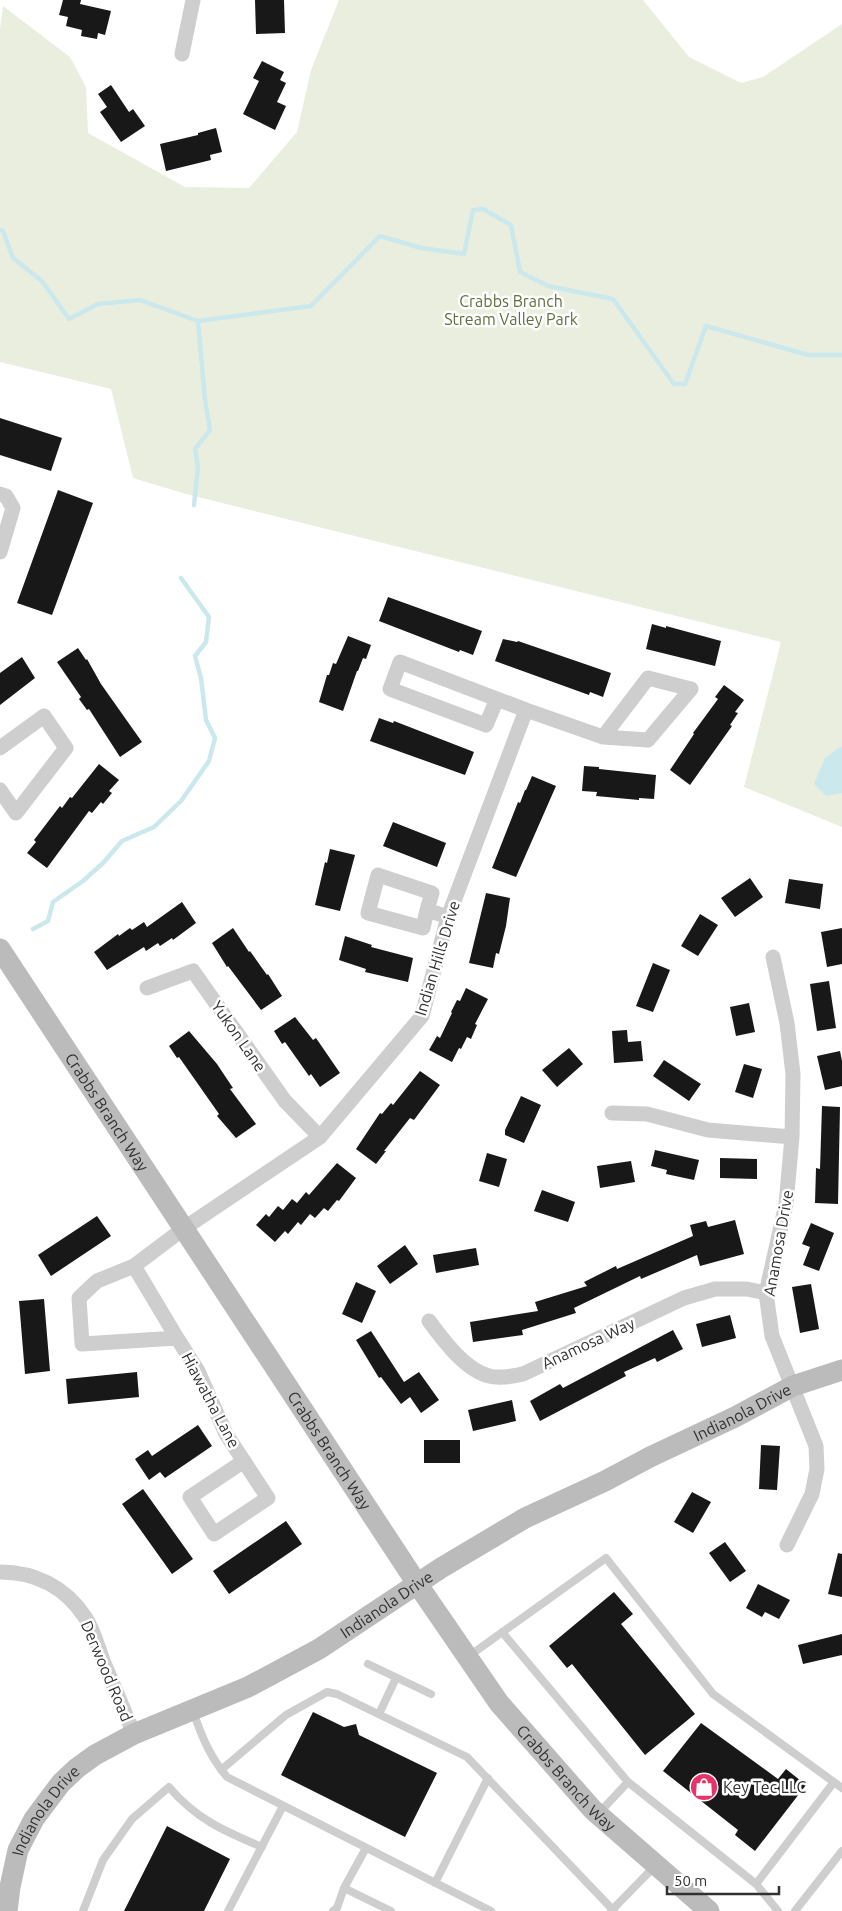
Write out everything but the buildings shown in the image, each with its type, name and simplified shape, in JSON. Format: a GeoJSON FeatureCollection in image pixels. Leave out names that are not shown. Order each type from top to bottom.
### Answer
{"type":"FeatureCollection","features":[{"type":"Feature","properties":{"kind":"street"},"geometry":{"type":"LineString","coordinates":[[182,54],[193,0]]}},
{"type":"Feature","properties":{"kind":"street"},"geometry":{"type":"LineString","coordinates":[[0,494],[6,496],[12,508],[0,552]]}},
{"type":"Feature","properties":{"kind":"street"},"geometry":{"type":"LineString","coordinates":[[497,699],[486,725],[390,689],[400,662],[603,737],[648,740],[691,689],[648,678],[603,737]]}},
{"type":"Feature","properties":{"kind":"street","name":"Indian Hills Drive"},"geometry":{"type":"LineString","coordinates":[[183,1229],[320,1137],[422,1016],[448,917],[526,710]]}},
{"type":"Feature","properties":{"kind":"street"},"geometry":{"type":"LineString","coordinates":[[0,748],[44,716],[66,748],[16,813],[0,790]]}},
{"type":"Feature","properties":{"kind":"street"},"geometry":{"type":"LineString","coordinates":[[378,875],[432,893],[427,910],[423,928],[368,912],[378,875]]}},
{"type":"Feature","properties":{"kind":"street"},"geometry":{"type":"LineString","coordinates":[[427,910],[448,917]]}},
{"type":"Feature","properties":{"kind":"street","name":"Crabbs Branch Way"},"geometry":{"type":"LineString","coordinates":[[0,949],[418,1585],[499,1702],[598,1814],[709,1911]]}},
{"type":"Feature","properties":{"kind":"street","name":"Anamosa Drive"},"geometry":{"type":"LineString","coordinates":[[772,957],[787,1023],[793,1074],[792,1137],[786,1204],[766,1293],[772,1336],[816,1446],[818,1470],[812,1494],[786,1545]]}},
{"type":"Feature","properties":{"kind":"street","name":"Yukon Lane"},"geometry":{"type":"LineString","coordinates":[[147,988],[193,971],[285,1101],[320,1137]]}},
{"type":"Feature","properties":{"kind":"street"},"geometry":{"type":"LineString","coordinates":[[612,1113],[647,1114],[708,1130],[792,1137]]}},
{"type":"Feature","properties":{"kind":"street","name":"Hiawatha Lane"},"geometry":{"type":"LineString","coordinates":[[183,1229],[134,1266],[97,1281],[79,1298],[82,1344],[177,1338],[198,1372],[226,1434],[244,1461],[268,1498],[214,1534],[190,1497],[244,1461]]}},
{"type":"Feature","properties":{"kind":"street"},"geometry":{"type":"LineString","coordinates":[[134,1266],[177,1338]]}},
{"type":"Feature","properties":{"kind":"street","name":"Anamosa Way"},"geometry":{"type":"LineString","coordinates":[[429,1321],[448,1346],[472,1367],[487,1376],[503,1378],[523,1374],[684,1298],[716,1289],[748,1289],[766,1293]]}},
{"type":"Feature","properties":{"kind":"street","name":"Indianola Drive"},"geometry":{"type":"LineString","coordinates":[[7,1911],[18,1850],[34,1819],[61,1783],[95,1755],[134,1734],[255,1683],[319,1649],[456,1559],[525,1518],[735,1417],[793,1386],[842,1370]]}},
{"type":"Feature","properties":{"kind":"street","name":"Derwood Road"},"geometry":{"type":"LineString","coordinates":[[0,1572],[13,1572],[32,1576],[55,1586],[71,1600],[86,1618],[134,1734]]}},
{"type":"Feature","properties":{"kind":"lane"},"geometry":{"type":"LineString","coordinates":[[468,1657],[606,1558],[713,1694],[842,1788]]}},
{"type":"Feature","properties":{"kind":"lane"},"geometry":{"type":"LineString","coordinates":[[502,1632],[628,1782],[756,1884],[778,1911]]}},
{"type":"Feature","properties":{"kind":"lane"},"geometry":{"type":"LineString","coordinates":[[368,1664],[431,1694]]}},
{"type":"Feature","properties":{"kind":"lane"},"geometry":{"type":"LineString","coordinates":[[379,1714],[396,1678]]}},
{"type":"Feature","properties":{"kind":"lane"},"geometry":{"type":"LineString","coordinates":[[221,1770],[286,1715],[327,1692],[337,1694],[467,1757],[613,1911],[656,1865]]}},
{"type":"Feature","properties":{"kind":"lane"},"geometry":{"type":"LineString","coordinates":[[193,1710],[210,1755],[227,1777],[490,1911]]}},
{"type":"Feature","properties":{"kind":"lane"},"geometry":{"type":"LineString","coordinates":[[435,1883],[488,1778]]}},
{"type":"Feature","properties":{"kind":"lane"},"geometry":{"type":"LineString","coordinates":[[598,1814],[628,1782]]}},
{"type":"Feature","properties":{"kind":"lane"},"geometry":{"type":"LineString","coordinates":[[756,1884],[834,1782]]}},
{"type":"Feature","properties":{"kind":"lane"},"geometry":{"type":"LineString","coordinates":[[83,1911],[103,1860],[132,1819],[169,1787],[182,1803],[204,1820],[262,1847]]}},
{"type":"Feature","properties":{"kind":"lane"},"geometry":{"type":"LineString","coordinates":[[228,1911],[284,1806]]}},
{"type":"Feature","properties":{"kind":"lane"},"geometry":{"type":"LineString","coordinates":[[333,1911],[337,1908],[344,1888],[366,1848]]}},
{"type":"Feature","properties":{"kind":"lane"},"geometry":{"type":"LineString","coordinates":[[796,1911],[842,1851]]}},
{"type":"Feature","properties":{"kind":"lane"},"geometry":{"type":"LineString","coordinates":[[344,1888],[391,1911]]}},
{"type":"Feature","properties":{"kind":"green space","name":"Crabbs Branch Stream Valley Park"},"geometry":{"type":"Polygon","coordinates":[[[339,0],[643,0],[689,57],[741,83],[763,77],[842,24],[842,827],[744,787],[781,642],[186,494],[133,478],[111,389],[0,362],[0,29],[3,6],[70,57],[86,87],[88,133],[185,187],[249,188],[297,132],[311,70],[339,0]]]}},
{"type":"Feature","properties":{"kind":"water"},"geometry":{"type":"Polygon","coordinates":[[[842,747],[842,793],[826,796],[814,784],[825,758],[842,747]]]}},
{"type":"Feature","properties":{"kind":"waterway"},"geometry":{"type":"LineString","coordinates":[[0,230],[3,231],[13,258],[42,281],[69,319],[98,304],[140,300],[198,321],[311,306],[380,236],[421,248],[464,254],[473,210],[483,209],[511,225],[520,272],[548,286],[613,299],[674,384],[685,384],[706,326],[808,355],[842,355]]}},
{"type":"Feature","properties":{"kind":"waterway"},"geometry":{"type":"LineString","coordinates":[[194,505],[198,467],[195,449],[210,430],[205,400],[198,321]]}},
{"type":"Feature","properties":{"kind":"waterway"},"geometry":{"type":"LineString","coordinates":[[33,929],[48,921],[53,902],[83,881],[103,863],[122,841],[154,827],[181,801],[209,761],[215,738],[206,720],[201,678],[195,656],[206,642],[209,617],[181,578]]}},
{"type":"Feature","properties":{"kind":"place","name":"Key Tec LLC"},"geometry":{"type":"Point","coordinates":[704,1787]}}]}
